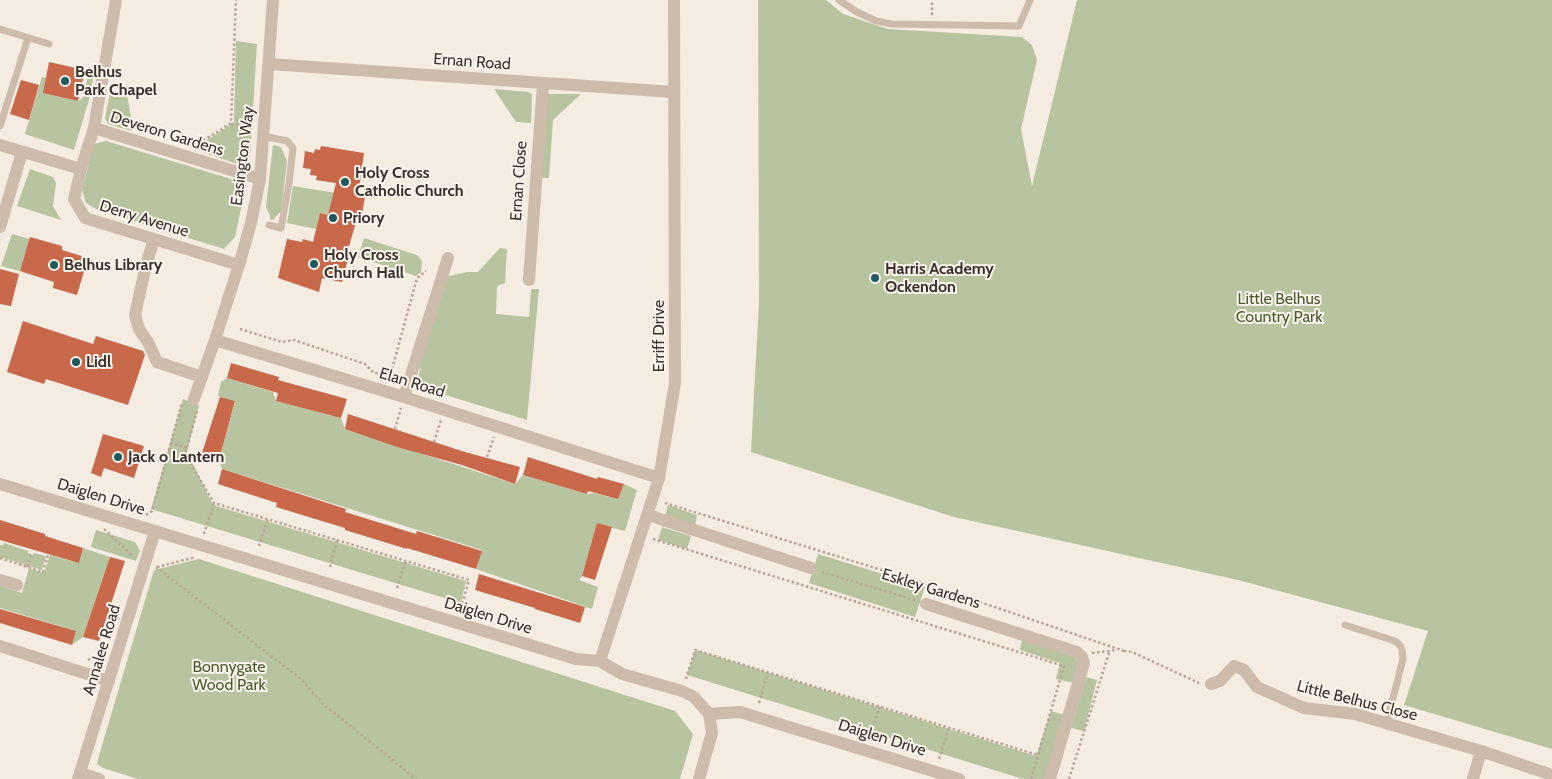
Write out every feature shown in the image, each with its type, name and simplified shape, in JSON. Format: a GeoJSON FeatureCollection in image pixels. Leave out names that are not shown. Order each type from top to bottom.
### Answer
{"type":"FeatureCollection","features":[{"type":"Feature","properties":{"kind":"street","name":"Deveron Gardens"},"geometry":{"type":"LineString","coordinates":[[81,169],[94,128],[116,0]]}},
{"type":"Feature","properties":{"kind":"street","name":"Easington Way"},"geometry":{"type":"LineString","coordinates":[[214,340],[251,223],[260,179],[259,131],[269,64],[273,0]]}},
{"type":"Feature","properties":{"kind":"street","name":"Erriff Drive"},"geometry":{"type":"LineString","coordinates":[[600,661],[659,478],[675,383],[674,0]]}},
{"type":"Feature","properties":{"kind":"street","name":"Ernan Road"},"geometry":{"type":"LineString","coordinates":[[269,64],[674,92]]}},
{"type":"Feature","properties":{"kind":"street","name":"Ernan Close"},"geometry":{"type":"LineString","coordinates":[[529,280],[543,84]]}},
{"type":"Feature","properties":{"kind":"street","name":"Deveron Gardens"},"geometry":{"type":"LineString","coordinates":[[94,128],[260,179]]}},
{"type":"Feature","properties":{"kind":"street"},"geometry":{"type":"LineString","coordinates":[[0,146],[81,169]]}},
{"type":"Feature","properties":{"kind":"street"},"geometry":{"type":"LineString","coordinates":[[0,228],[3,206],[22,152]]}},
{"type":"Feature","properties":{"kind":"street","name":"Derry Avenue"},"geometry":{"type":"LineString","coordinates":[[81,169],[74,199],[85,218],[239,265]]}},
{"type":"Feature","properties":{"kind":"street"},"geometry":{"type":"LineString","coordinates":[[154,239],[135,315],[139,329],[158,362],[202,377]]}},
{"type":"Feature","properties":{"kind":"street"},"geometry":{"type":"LineString","coordinates":[[404,397],[448,258]]}},
{"type":"Feature","properties":{"kind":"street","name":"Elan Road"},"geometry":{"type":"LineString","coordinates":[[214,340],[444,409],[659,478]]}},
{"type":"Feature","properties":{"kind":"street"},"geometry":{"type":"LineString","coordinates":[[192,401],[214,340]]}},
{"type":"Feature","properties":{"kind":"street","name":"Daiglen Drive"},"geometry":{"type":"LineString","coordinates":[[0,484],[156,530],[576,660],[600,661],[622,674],[694,696],[709,714],[740,712],[959,779]]}},
{"type":"Feature","properties":{"kind":"street"},"geometry":{"type":"LineString","coordinates":[[648,515],[811,568]]}},
{"type":"Feature","properties":{"kind":"street","name":"Annalee Road"},"geometry":{"type":"LineString","coordinates":[[79,776],[156,530]]}},
{"type":"Feature","properties":{"kind":"street"},"geometry":{"type":"LineString","coordinates":[[0,580],[17,585]]}},
{"type":"Feature","properties":{"kind":"street","name":"Eskley Gardens"},"geometry":{"type":"LineString","coordinates":[[926,604],[1077,652],[1082,657]]}},
{"type":"Feature","properties":{"kind":"street"},"geometry":{"type":"LineString","coordinates":[[0,646],[109,681]]}},
{"type":"Feature","properties":{"kind":"street"},"geometry":{"type":"LineString","coordinates":[[1050,779],[1084,663],[1082,657]]}},
{"type":"Feature","properties":{"kind":"street","name":"Little Belhus Close"},"geometry":{"type":"LineString","coordinates":[[1211,684],[1220,681],[1234,666],[1244,670],[1257,687],[1304,708],[1355,714],[1481,751],[1552,775]]}},
{"type":"Feature","properties":{"kind":"street"},"geometry":{"type":"LineString","coordinates":[[699,779],[712,733],[709,714]]}},
{"type":"Feature","properties":{"kind":"street"},"geometry":{"type":"LineString","coordinates":[[1473,779],[1481,751]]}},
{"type":"Feature","properties":{"kind":"street"},"geometry":{"type":"LineString","coordinates":[[79,776],[99,779]]}},
{"type":"Feature","properties":{"kind":"lane"},"geometry":{"type":"LineString","coordinates":[[839,0],[857,12],[876,21],[892,24],[1019,26],[1030,0]]}},
{"type":"Feature","properties":{"kind":"lane"},"geometry":{"type":"LineString","coordinates":[[0,29],[49,44]]}},
{"type":"Feature","properties":{"kind":"lane"},"geometry":{"type":"LineString","coordinates":[[0,126],[28,38]]}},
{"type":"Feature","properties":{"kind":"lane"},"geometry":{"type":"LineString","coordinates":[[259,131],[287,141],[293,148],[290,183],[282,228],[269,225]]}},
{"type":"Feature","properties":{"kind":"lane"},"geometry":{"type":"LineString","coordinates":[[1345,625],[1395,641],[1400,645],[1402,658],[1386,724]]}},
{"type":"Feature","properties":{"kind":"path"},"geometry":{"type":"LineString","coordinates":[[194,147],[232,123],[236,0]]}},
{"type":"Feature","properties":{"kind":"path"},"geometry":{"type":"LineString","coordinates":[[928,15],[932,14],[932,0]]}},
{"type":"Feature","properties":{"kind":"path"},"geometry":{"type":"LineString","coordinates":[[229,125],[259,131]]}},
{"type":"Feature","properties":{"kind":"path"},"geometry":{"type":"LineString","coordinates":[[240,329],[282,342],[294,340],[365,364],[374,373],[391,374],[417,278],[426,271]]}},
{"type":"Feature","properties":{"kind":"path"},"geometry":{"type":"LineString","coordinates":[[395,429],[404,397]]}},
{"type":"Feature","properties":{"kind":"path"},"geometry":{"type":"LineString","coordinates":[[142,526],[146,514],[152,511],[170,443],[192,401]]}},
{"type":"Feature","properties":{"kind":"path"},"geometry":{"type":"LineString","coordinates":[[192,401],[185,454],[214,502],[469,580],[461,608]]}},
{"type":"Feature","properties":{"kind":"path"},"geometry":{"type":"LineString","coordinates":[[434,442],[444,409]]}},
{"type":"Feature","properties":{"kind":"path"},"geometry":{"type":"LineString","coordinates":[[486,457],[497,426]]}},
{"type":"Feature","properties":{"kind":"path"},"geometry":{"type":"LineString","coordinates":[[170,443],[186,448]]}},
{"type":"Feature","properties":{"kind":"path"},"geometry":{"type":"LineString","coordinates":[[168,452],[186,456]]}},
{"type":"Feature","properties":{"kind":"path"},"geometry":{"type":"LineString","coordinates":[[206,529],[214,502]]}},
{"type":"Feature","properties":{"kind":"path"},"geometry":{"type":"LineString","coordinates":[[665,503],[927,584],[1124,651]]}},
{"type":"Feature","properties":{"kind":"path"},"geometry":{"type":"LineString","coordinates":[[259,546],[268,519]]}},
{"type":"Feature","properties":{"kind":"path"},"geometry":{"type":"LineString","coordinates":[[101,527],[139,561]]}},
{"type":"Feature","properties":{"kind":"path"},"geometry":{"type":"LineString","coordinates":[[653,539],[1064,666],[1030,779]]}},
{"type":"Feature","properties":{"kind":"path"},"geometry":{"type":"LineString","coordinates":[[330,567],[337,540]]}},
{"type":"Feature","properties":{"kind":"path"},"geometry":{"type":"LineString","coordinates":[[27,567],[31,554]]}},
{"type":"Feature","properties":{"kind":"path"},"geometry":{"type":"LineString","coordinates":[[0,558],[43,572],[48,555]]}},
{"type":"Feature","properties":{"kind":"path"},"geometry":{"type":"LineString","coordinates":[[397,588],[406,561]]}},
{"type":"Feature","properties":{"kind":"path"},"geometry":{"type":"LineString","coordinates":[[156,567],[301,679],[322,703],[416,779]]}},
{"type":"Feature","properties":{"kind":"path","name":"Eskley Gardens"},"geometry":{"type":"LineString","coordinates":[[811,568],[926,604]]}},
{"type":"Feature","properties":{"kind":"path"},"geometry":{"type":"LineString","coordinates":[[88,660],[113,646]]}},
{"type":"Feature","properties":{"kind":"path"},"geometry":{"type":"LineString","coordinates":[[1082,657],[1094,652],[1118,649],[1132,652],[1196,683],[1211,684]]}},
{"type":"Feature","properties":{"kind":"path"},"geometry":{"type":"LineString","coordinates":[[686,680],[695,650],[1038,755]]}},
{"type":"Feature","properties":{"kind":"path"},"geometry":{"type":"LineString","coordinates":[[1069,779],[1110,650]]}},
{"type":"Feature","properties":{"kind":"path"},"geometry":{"type":"LineString","coordinates":[[759,703],[768,673]]}},
{"type":"Feature","properties":{"kind":"path"},"geometry":{"type":"LineString","coordinates":[[869,737],[880,707]]}},
{"type":"Feature","properties":{"kind":"path"},"geometry":{"type":"LineString","coordinates":[[939,759],[949,728]]}},
{"type":"Feature","properties":{"kind":"green space","name":"Little Belhus Country Park"},"geometry":{"type":"Polygon","coordinates":[[[758,0],[826,0],[843,14],[888,29],[1022,37],[1032,45],[1037,60],[1021,129],[1032,186],[1077,0],[1552,0],[1552,749],[1404,705],[1428,631],[1238,580],[954,517],[751,452],[759,301],[758,0]]]}},
{"type":"Feature","properties":{"kind":"green space"},"geometry":{"type":"Polygon","coordinates":[[[236,41],[257,44],[250,158],[246,167],[194,149],[234,122],[236,41]]]}},
{"type":"Feature","properties":{"kind":"green space"},"geometry":{"type":"Polygon","coordinates":[[[94,75],[74,150],[25,134],[42,77],[48,78],[52,95],[78,101],[83,98],[88,76],[94,75]]]}},
{"type":"Feature","properties":{"kind":"green space"},"geometry":{"type":"Polygon","coordinates":[[[494,89],[532,94],[531,123],[516,122],[494,89]]]}},
{"type":"Feature","properties":{"kind":"green space"},"geometry":{"type":"Polygon","coordinates":[[[110,92],[127,95],[132,123],[131,131],[108,124],[105,118],[110,92]]]}},
{"type":"Feature","properties":{"kind":"green space"},"geometry":{"type":"Polygon","coordinates":[[[544,94],[581,94],[553,120],[549,178],[539,178],[544,94]]]}},
{"type":"Feature","properties":{"kind":"green space"},"geometry":{"type":"Polygon","coordinates":[[[106,141],[238,181],[244,195],[235,237],[224,249],[98,210],[86,203],[82,190],[94,144],[106,141]]]}},
{"type":"Feature","properties":{"kind":"green space"},"geometry":{"type":"Polygon","coordinates":[[[273,145],[281,147],[287,161],[281,211],[273,220],[270,220],[266,207],[273,145]]]}},
{"type":"Feature","properties":{"kind":"green space"},"geometry":{"type":"Polygon","coordinates":[[[30,169],[53,177],[56,183],[53,206],[61,220],[17,206],[30,169]]]}},
{"type":"Feature","properties":{"kind":"green space"},"geometry":{"type":"Polygon","coordinates":[[[293,186],[342,194],[328,215],[320,213],[316,229],[287,223],[293,186]]]}},
{"type":"Feature","properties":{"kind":"green space"},"geometry":{"type":"Polygon","coordinates":[[[12,234],[30,239],[20,271],[1,266],[12,234]]]}},
{"type":"Feature","properties":{"kind":"green space"},"geometry":{"type":"Polygon","coordinates":[[[364,238],[417,255],[422,261],[421,272],[416,276],[358,257],[364,238]]]}},
{"type":"Feature","properties":{"kind":"green space"},"geometry":{"type":"Polygon","coordinates":[[[500,248],[507,249],[505,283],[497,286],[496,314],[529,317],[531,289],[539,289],[527,420],[416,386],[420,370],[418,364],[445,277],[467,272],[478,272],[500,248]]]}},
{"type":"Feature","properties":{"kind":"green space"},"geometry":{"type":"Polygon","coordinates":[[[227,378],[273,392],[276,401],[341,418],[345,429],[515,484],[523,475],[587,494],[593,493],[618,499],[624,484],[637,490],[625,531],[597,524],[582,576],[579,580],[598,587],[592,609],[476,569],[482,550],[222,469],[219,460],[235,402],[218,396],[221,382],[227,378]]]}},
{"type":"Feature","properties":{"kind":"green space"},"geometry":{"type":"Polygon","coordinates":[[[183,399],[199,405],[187,452],[212,503],[216,506],[466,581],[461,603],[151,509],[183,399]]]}},
{"type":"Feature","properties":{"kind":"green space"},"geometry":{"type":"Polygon","coordinates":[[[668,505],[697,515],[695,526],[665,516],[668,505]]]}},
{"type":"Feature","properties":{"kind":"green space"},"geometry":{"type":"Polygon","coordinates":[[[662,527],[691,536],[687,549],[658,540],[662,527]]]}},
{"type":"Feature","properties":{"kind":"green space"},"geometry":{"type":"Polygon","coordinates":[[[96,530],[135,542],[140,551],[136,561],[91,547],[96,530]]]}},
{"type":"Feature","properties":{"kind":"green space"},"geometry":{"type":"Polygon","coordinates":[[[4,543],[28,551],[28,553],[33,555],[34,553],[46,556],[42,570],[0,557],[0,545],[4,543]]]}},
{"type":"Feature","properties":{"kind":"green space"},"geometry":{"type":"Polygon","coordinates":[[[83,548],[110,557],[83,637],[72,645],[76,631],[0,608],[0,586],[22,593],[29,568],[44,573],[50,555],[79,563],[83,548]]]}},
{"type":"Feature","properties":{"kind":"green space"},"geometry":{"type":"Polygon","coordinates":[[[818,554],[925,587],[915,617],[809,583],[818,554]]]}},
{"type":"Feature","properties":{"kind":"green space","name":"Bonnygate Wood Park"},"geometry":{"type":"Polygon","coordinates":[[[199,559],[675,711],[693,734],[680,779],[138,779],[103,768],[97,764],[98,759],[154,570],[199,559]]]}},
{"type":"Feature","properties":{"kind":"green space"},"geometry":{"type":"Polygon","coordinates":[[[1022,640],[1074,657],[1079,663],[1074,683],[1056,679],[1060,663],[1020,650],[1022,640]]]}},
{"type":"Feature","properties":{"kind":"green space"},"geometry":{"type":"Polygon","coordinates":[[[695,650],[1036,756],[1051,711],[1065,715],[1044,779],[1023,779],[687,675],[695,650]]]}},
{"type":"Feature","properties":{"kind":"green space"},"geometry":{"type":"Polygon","coordinates":[[[1086,677],[1097,680],[1084,731],[1071,728],[1086,677]]]}},
{"type":"Feature","properties":{"kind":"building","name":"Belhus Park Chapel"},"geometry":{"type":"Polygon","coordinates":[[[49,62],[85,70],[78,101],[43,93],[49,62]]]}},
{"type":"Feature","properties":{"kind":"building"},"geometry":{"type":"Polygon","coordinates":[[[21,80],[39,85],[29,120],[10,114],[21,80]]]}},
{"type":"Feature","properties":{"kind":"building"},"geometry":{"type":"Polygon","coordinates":[[[321,146],[364,153],[358,196],[365,197],[362,215],[358,215],[348,250],[350,251],[342,282],[322,278],[319,292],[278,278],[287,239],[302,242],[303,239],[313,242],[320,213],[328,215],[336,183],[316,180],[317,176],[310,175],[311,169],[303,168],[305,151],[314,153],[315,149],[320,150],[321,146]]]}},
{"type":"Feature","properties":{"kind":"building","name":"Belhus Library"},"geometry":{"type":"Polygon","coordinates":[[[30,237],[62,246],[62,250],[88,258],[77,295],[53,288],[54,282],[20,271],[30,237]]]}},
{"type":"Feature","properties":{"kind":"building"},"geometry":{"type":"Polygon","coordinates":[[[0,269],[19,274],[11,306],[0,304],[0,269]]]}},
{"type":"Feature","properties":{"kind":"building","name":"Lidl"},"geometry":{"type":"Polygon","coordinates":[[[23,321],[93,344],[96,336],[143,351],[145,355],[128,405],[46,379],[44,384],[7,372],[23,321]]]}},
{"type":"Feature","properties":{"kind":"building"},"geometry":{"type":"Polygon","coordinates":[[[231,363],[279,377],[278,380],[347,399],[341,418],[276,401],[278,393],[227,378],[231,363]]]}},
{"type":"Feature","properties":{"kind":"building"},"geometry":{"type":"Polygon","coordinates":[[[220,397],[235,401],[219,460],[201,456],[220,397]]]}},
{"type":"Feature","properties":{"kind":"building"},"geometry":{"type":"Polygon","coordinates":[[[348,414],[465,452],[520,467],[515,484],[462,465],[397,447],[345,429],[348,414]]]}},
{"type":"Feature","properties":{"kind":"building","name":"Jack o Lantern"},"geometry":{"type":"Polygon","coordinates":[[[103,434],[144,446],[134,478],[104,468],[101,477],[91,473],[103,434]]]}},
{"type":"Feature","properties":{"kind":"building"},"geometry":{"type":"Polygon","coordinates":[[[528,457],[597,479],[598,477],[624,484],[618,499],[588,491],[587,494],[523,475],[528,457]]]}},
{"type":"Feature","properties":{"kind":"building"},"geometry":{"type":"Polygon","coordinates":[[[222,469],[346,509],[345,512],[416,534],[417,531],[482,551],[476,569],[345,530],[345,528],[276,507],[277,503],[218,484],[222,469]]]}},
{"type":"Feature","properties":{"kind":"building"},"geometry":{"type":"Polygon","coordinates":[[[0,520],[83,548],[79,563],[0,540],[0,520]]]}},
{"type":"Feature","properties":{"kind":"building"},"geometry":{"type":"Polygon","coordinates":[[[597,523],[612,527],[595,580],[582,576],[597,523]]]}},
{"type":"Feature","properties":{"kind":"building"},"geometry":{"type":"Polygon","coordinates":[[[110,557],[125,561],[99,641],[83,637],[110,557]]]}},
{"type":"Feature","properties":{"kind":"building"},"geometry":{"type":"Polygon","coordinates":[[[479,574],[585,607],[580,623],[475,590],[479,574]]]}},
{"type":"Feature","properties":{"kind":"building"},"geometry":{"type":"Polygon","coordinates":[[[0,609],[76,631],[72,645],[0,623],[0,609]]]}},
{"type":"Feature","properties":{"kind":"place","name":"Belhus Park Chapel"},"geometry":{"type":"Point","coordinates":[65,81]}},
{"type":"Feature","properties":{"kind":"place","name":"Holy Cross Catholic Church"},"geometry":{"type":"Point","coordinates":[345,182]}},
{"type":"Feature","properties":{"kind":"place","name":"Priory"},"geometry":{"type":"Point","coordinates":[333,218]}},
{"type":"Feature","properties":{"kind":"place","name":"Holy Cross Church Hall"},"geometry":{"type":"Point","coordinates":[314,264]}},
{"type":"Feature","properties":{"kind":"place","name":"Belhus Library"},"geometry":{"type":"Point","coordinates":[54,265]}},
{"type":"Feature","properties":{"kind":"place","name":"Harris Academy Ockendon"},"geometry":{"type":"Point","coordinates":[875,278]}},
{"type":"Feature","properties":{"kind":"place","name":"Lidl"},"geometry":{"type":"Point","coordinates":[76,362]}},
{"type":"Feature","properties":{"kind":"place","name":"Jack o Lantern"},"geometry":{"type":"Point","coordinates":[118,457]}}]}
